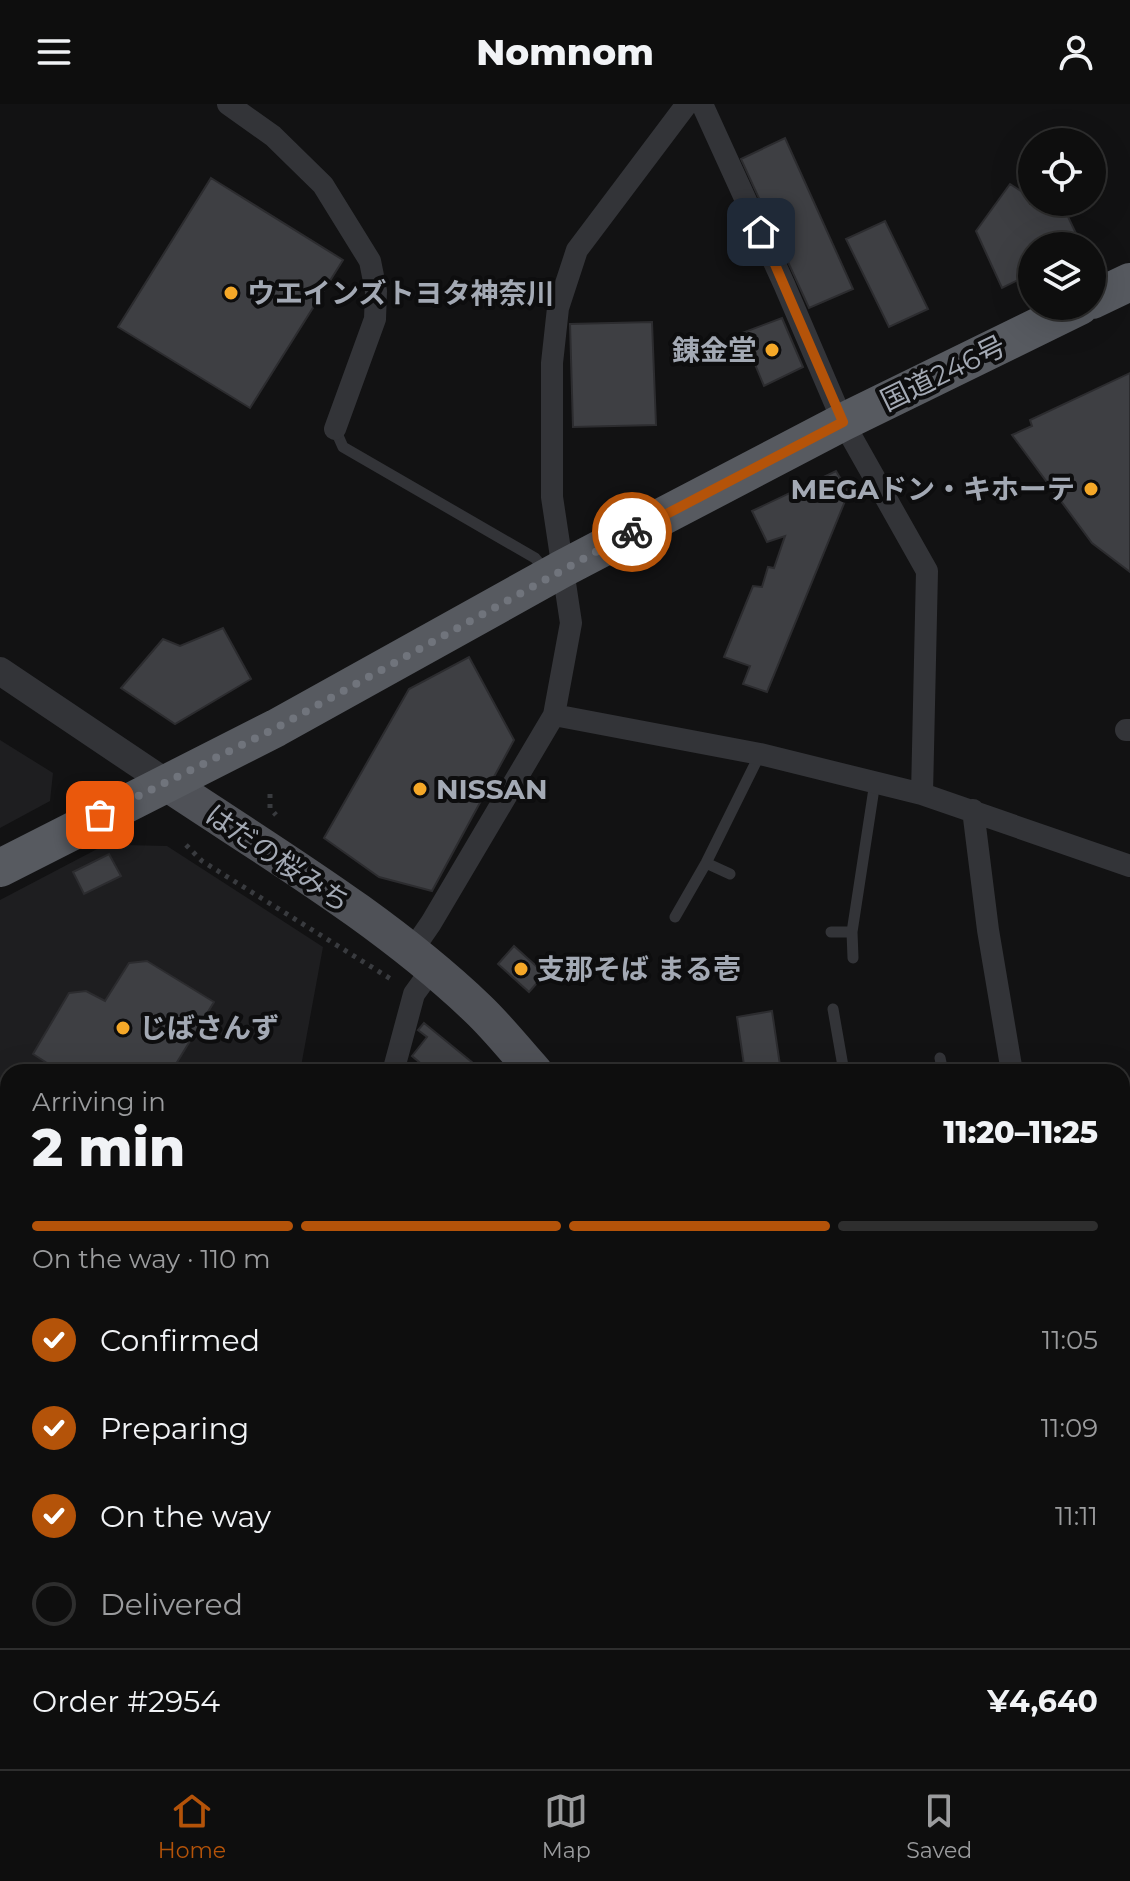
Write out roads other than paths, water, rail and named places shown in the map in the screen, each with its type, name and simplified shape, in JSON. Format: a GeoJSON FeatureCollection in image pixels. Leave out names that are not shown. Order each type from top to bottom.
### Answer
{"type":"FeatureCollection","features":[{"type":"Feature","properties":{"kind":"highway"},"geometry":{"type":"LineString","coordinates":[[1106,293],[1130,282]]}},
{"type":"Feature","properties":{"kind":"highway","name":"国道246号"},"geometry":{"type":"LineString","coordinates":[[0,868],[276,728],[556,572],[843,422],[1051,320]]}},
{"type":"Feature","properties":{"kind":"main road","name":"はだの桜みち"},"geometry":{"type":"LineString","coordinates":[[168,784],[350,907],[415,969],[479,1010],[528,1064]]}},
{"type":"Feature","properties":{"kind":"street"},"geometry":{"type":"LineString","coordinates":[[228,104],[273,136],[323,185],[370,261],[376,291],[375,319],[335,429]]}},
{"type":"Feature","properties":{"kind":"street"},"geometry":{"type":"LineString","coordinates":[[395,1064],[414,994],[415,969],[431,923],[554,715],[571,623],[568,594],[556,572],[552,497],[552,363],[558,308],[577,250],[687,104]]}},
{"type":"Feature","properties":{"kind":"street"},"geometry":{"type":"LineString","coordinates":[[702,104],[843,422],[927,571],[922,794]]}},
{"type":"Feature","properties":{"kind":"street","name":"はだの桜みち"},"geometry":{"type":"LineString","coordinates":[[0,671],[168,784]]}},
{"type":"Feature","properties":{"kind":"street"},"geometry":{"type":"LineString","coordinates":[[554,715],[760,754],[922,794],[1130,866]]}},
{"type":"Feature","properties":{"kind":"street"},"geometry":{"type":"LineString","coordinates":[[973,810],[988,930],[1011,1064]]}},
{"type":"Feature","properties":{"kind":"lane"},"geometry":{"type":"LineString","coordinates":[[335,429],[343,447],[556,572]]}},
{"type":"Feature","properties":{"kind":"lane"},"geometry":{"type":"LineString","coordinates":[[675,917],[706,863],[760,754]]}},
{"type":"Feature","properties":{"kind":"lane"},"geometry":{"type":"LineString","coordinates":[[853,958],[852,932],[875,782]]}},
{"type":"Feature","properties":{"kind":"lane"},"geometry":{"type":"LineString","coordinates":[[706,863],[730,874]]}},
{"type":"Feature","properties":{"kind":"lane"},"geometry":{"type":"LineString","coordinates":[[831,932],[852,932]]}},
{"type":"Feature","properties":{"kind":"lane"},"geometry":{"type":"LineString","coordinates":[[833,1009],[843,1064]]}},
{"type":"Feature","properties":{"kind":"lane"},"geometry":{"type":"LineString","coordinates":[[940,1058],[941,1064]]}},
{"type":"Feature","properties":{"kind":"place","name":"ウエインズトヨタ神奈川"},"geometry":{"type":"Point","coordinates":[231,293]}},
{"type":"Feature","properties":{"kind":"place","name":"錬金堂"},"geometry":{"type":"Point","coordinates":[772,350]}},
{"type":"Feature","properties":{"kind":"place","name":"MEGAドン・キホーテ"},"geometry":{"type":"Point","coordinates":[1091,489]}},
{"type":"Feature","properties":{"kind":"place","name":"NISSAN"},"geometry":{"type":"Point","coordinates":[420,789]}},
{"type":"Feature","properties":{"kind":"place","name":"支那そば まる壱"},"geometry":{"type":"Point","coordinates":[521,969]}},
{"type":"Feature","properties":{"kind":"place","name":"じばさんず"},"geometry":{"type":"Point","coordinates":[123,1028]}}]}
